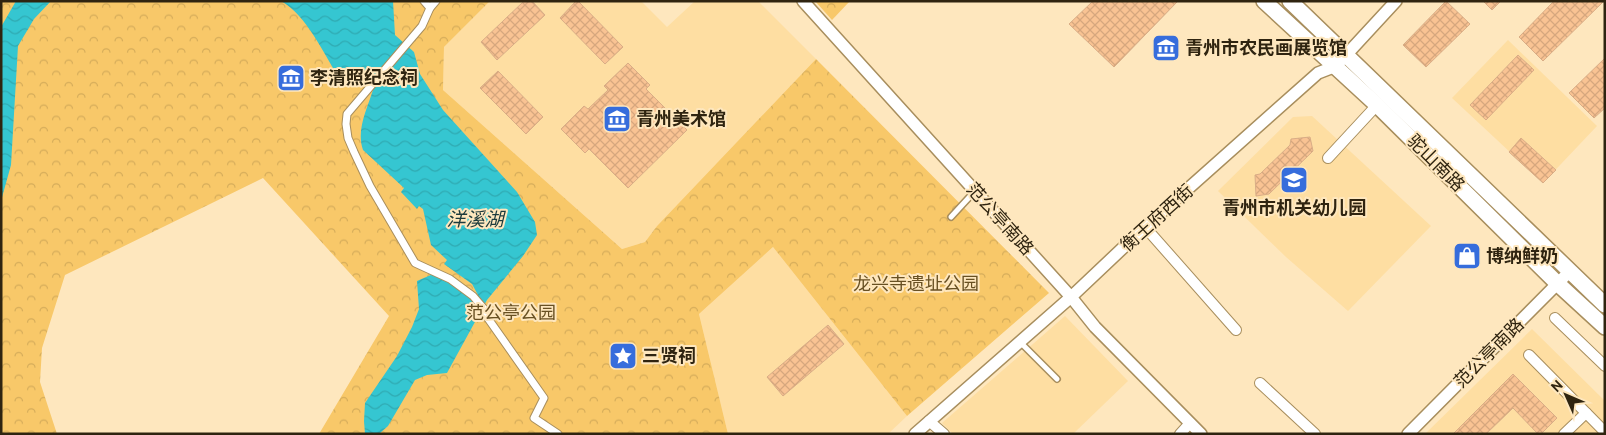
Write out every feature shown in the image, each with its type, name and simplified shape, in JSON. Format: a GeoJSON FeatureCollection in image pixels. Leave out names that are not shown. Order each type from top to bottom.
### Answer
{"type":"FeatureCollection","features":[{"type":"Feature","properties":{"kind":"main road","name":"驼山南路"},"geometry":{"type":"LineString","coordinates":[[1264,1],[1378,105],[1557,283],[1605,327]]}},
{"type":"Feature","properties":{"kind":"main road","name":"驼山南路"},"geometry":{"type":"LineString","coordinates":[[1290,1],[1605,305]]}},
{"type":"Feature","properties":{"kind":"street"},"geometry":{"type":"LineString","coordinates":[[424,1],[430,8]]}},
{"type":"Feature","properties":{"kind":"street"},"geometry":{"type":"LineString","coordinates":[[436,1],[430,8],[422,26],[347,114],[346,124],[351,145],[370,186],[415,263],[450,279],[473,296],[485,310],[487,317],[544,398],[534,418],[558,434]]}},
{"type":"Feature","properties":{"kind":"street","name":"范公亭南路"},"geometry":{"type":"LineString","coordinates":[[803,1],[1071,297],[1095,327],[1201,434]]}},
{"type":"Feature","properties":{"kind":"street","name":"衡王府西街"},"geometry":{"type":"LineString","coordinates":[[915,434],[1071,297],[1145,227],[1318,73],[1336,66],[1396,1]]}},
{"type":"Feature","properties":{"kind":"street"},"geometry":{"type":"LineString","coordinates":[[1328,158],[1378,105]]}},
{"type":"Feature","properties":{"kind":"street"},"geometry":{"type":"LineString","coordinates":[[1145,227],[1236,330]]}},
{"type":"Feature","properties":{"kind":"street","name":"范公亭南路"},"geometry":{"type":"LineString","coordinates":[[1408,434],[1570,271]]}},
{"type":"Feature","properties":{"kind":"street"},"geometry":{"type":"LineString","coordinates":[[1555,318],[1605,366]]}},
{"type":"Feature","properties":{"kind":"street"},"geometry":{"type":"LineString","coordinates":[[1529,355],[1605,432]]}},
{"type":"Feature","properties":{"kind":"street"},"geometry":{"type":"LineString","coordinates":[[1260,383],[1315,434]]}},
{"type":"Feature","properties":{"kind":"street"},"geometry":{"type":"LineString","coordinates":[[1564,434],[1586,413]]}},
{"type":"Feature","properties":{"kind":"street"},"geometry":{"type":"LineString","coordinates":[[929,421],[944,434]]}},
{"type":"Feature","properties":{"kind":"street"},"geometry":{"type":"LineString","coordinates":[[1180,434],[1190,423]]}},
{"type":"Feature","properties":{"kind":"lane"},"geometry":{"type":"LineString","coordinates":[[950,217],[974,191]]}},
{"type":"Feature","properties":{"kind":"lane"},"geometry":{"type":"LineString","coordinates":[[1020,342],[1057,379]]}},
{"type":"Feature","properties":{"kind":"shaded area","name":"青州美术馆"},"geometry":{"type":"Polygon","coordinates":[[[490,1],[641,1],[667,27],[695,1],[758,1],[816,59],[657,226],[645,242],[622,249],[443,90],[444,47],[490,1]]]}},
{"type":"Feature","properties":{"kind":"shaded area"},"geometry":{"type":"Polygon","coordinates":[[[1508,40],[1597,126],[1543,183],[1452,98],[1508,40]]]}},
{"type":"Feature","properties":{"kind":"shaded area"},"geometry":{"type":"Polygon","coordinates":[[[1312,116],[1431,226],[1348,311],[1286,257],[1218,191],[1293,117],[1312,116]]]}},
{"type":"Feature","properties":{"kind":"shaded area"},"geometry":{"type":"Polygon","coordinates":[[[773,247],[907,416],[888,434],[728,434],[699,314],[773,247]]]}},
{"type":"Feature","properties":{"kind":"shaded area"},"geometry":{"type":"Polygon","coordinates":[[[1065,316],[1128,381],[1073,434],[953,434],[942,423],[1065,316]]]}},
{"type":"Feature","properties":{"kind":"shaded area"},"geometry":{"type":"Polygon","coordinates":[[[1532,329],[1605,401],[1605,434],[1425,434],[1532,329]]]}},
{"type":"Feature","properties":{"kind":"green space","name":"范公亭公园"},"geometry":{"type":"Polygon","coordinates":[[[1,1],[490,1],[444,47],[443,90],[622,249],[645,242],[657,226],[816,59],[1049,293],[907,416],[773,247],[699,314],[728,434],[319,434],[389,316],[263,178],[65,275],[42,348],[40,382],[57,434],[1,434],[1,1]]]}},
{"type":"Feature","properties":{"kind":"green space"},"geometry":{"type":"Polygon","coordinates":[[[815,1],[850,1],[832,20],[815,1]]]}},
{"type":"Feature","properties":{"kind":"water"},"geometry":{"type":"Polygon","coordinates":[[[16,1],[51,1],[34,19],[18,46],[11,165],[1,201],[1,27],[16,1]]]}},
{"type":"Feature","properties":{"kind":"water","name":"洋溪湖"},"geometry":{"type":"Polygon","coordinates":[[[281,1],[393,1],[395,35],[414,52],[420,74],[443,110],[517,192],[535,222],[537,235],[523,256],[487,300],[447,373],[427,375],[415,380],[388,426],[379,434],[365,434],[365,403],[397,356],[412,327],[419,309],[417,281],[433,274],[451,282],[473,301],[478,295],[472,284],[444,264],[447,260],[431,245],[423,209],[419,206],[417,209],[401,192],[404,188],[363,150],[361,142],[362,127],[373,90],[367,83],[338,76],[306,25],[299,16],[281,1]]]}},
{"type":"Feature","properties":{"kind":"building"},"geometry":{"type":"Polygon","coordinates":[[[524,1],[532,1],[545,15],[497,60],[481,42],[524,1]]]}},
{"type":"Feature","properties":{"kind":"building"},"geometry":{"type":"Polygon","coordinates":[[[576,1],[623,47],[605,64],[560,18],[576,1]]]}},
{"type":"Feature","properties":{"kind":"building"},"geometry":{"type":"Polygon","coordinates":[[[1093,1],[1177,2],[1114,67],[1069,24],[1093,1]]]}},
{"type":"Feature","properties":{"kind":"building"},"geometry":{"type":"Polygon","coordinates":[[[1446,1],[1470,24],[1426,67],[1403,45],[1446,1]]]}},
{"type":"Feature","properties":{"kind":"building"},"geometry":{"type":"Polygon","coordinates":[[[1483,1],[1501,1],[1492,10],[1483,1]]]}},
{"type":"Feature","properties":{"kind":"building"},"geometry":{"type":"Polygon","coordinates":[[[1554,1],[1604,1],[1543,61],[1519,37],[1554,1]]]}},
{"type":"Feature","properties":{"kind":"building"},"geometry":{"type":"Polygon","coordinates":[[[1518,55],[1534,70],[1486,120],[1470,105],[1518,55]]]}},
{"type":"Feature","properties":{"kind":"building"},"geometry":{"type":"Polygon","coordinates":[[[1605,58],[1605,108],[1594,118],[1569,93],[1605,58]]]}},
{"type":"Feature","properties":{"kind":"building"},"geometry":{"type":"Polygon","coordinates":[[[628,63],[650,85],[646,89],[687,130],[628,188],[589,149],[585,153],[561,129],[584,106],[588,109],[608,90],[604,86],[628,63]]]}},
{"type":"Feature","properties":{"kind":"building"},"geometry":{"type":"Polygon","coordinates":[[[498,71],[543,117],[526,134],[480,88],[498,71]]]}},
{"type":"Feature","properties":{"kind":"building"},"geometry":{"type":"Polygon","coordinates":[[[1310,137],[1313,151],[1269,194],[1256,196],[1255,175],[1260,174],[1290,145],[1291,139],[1310,137]]]}},
{"type":"Feature","properties":{"kind":"building"},"geometry":{"type":"Polygon","coordinates":[[[1521,138],[1556,170],[1543,183],[1509,152],[1521,138]]]}},
{"type":"Feature","properties":{"kind":"building"},"geometry":{"type":"Polygon","coordinates":[[[828,325],[844,344],[783,396],[767,377],[828,325]]]}},
{"type":"Feature","properties":{"kind":"building"},"geometry":{"type":"Polygon","coordinates":[[[1513,374],[1557,418],[1541,434],[1538,434],[1513,408],[1486,434],[1453,434],[1513,374]]]}},
{"type":"Feature","properties":{"kind":"place","name":"青州市农民画展览馆"},"geometry":{"type":"Point","coordinates":[1166,48]}},
{"type":"Feature","properties":{"kind":"place","name":"李清照纪念祠"},"geometry":{"type":"Point","coordinates":[291,78]}},
{"type":"Feature","properties":{"kind":"place","name":"青州美术馆"},"geometry":{"type":"Point","coordinates":[617,119]}},
{"type":"Feature","properties":{"kind":"place","name":"青州市机关幼儿园"},"geometry":{"type":"Point","coordinates":[1294,180]}},
{"type":"Feature","properties":{"kind":"place","name":"博纳鲜奶"},"geometry":{"type":"Point","coordinates":[1467,256]}},
{"type":"Feature","properties":{"kind":"place","name":"三贤祠"},"geometry":{"type":"Point","coordinates":[623,356]}},
{"type":"Feature","properties":{"kind":"park label","name":"龙兴寺遗址公园"},"geometry":{"type":"Point","coordinates":[916,284]}}]}
